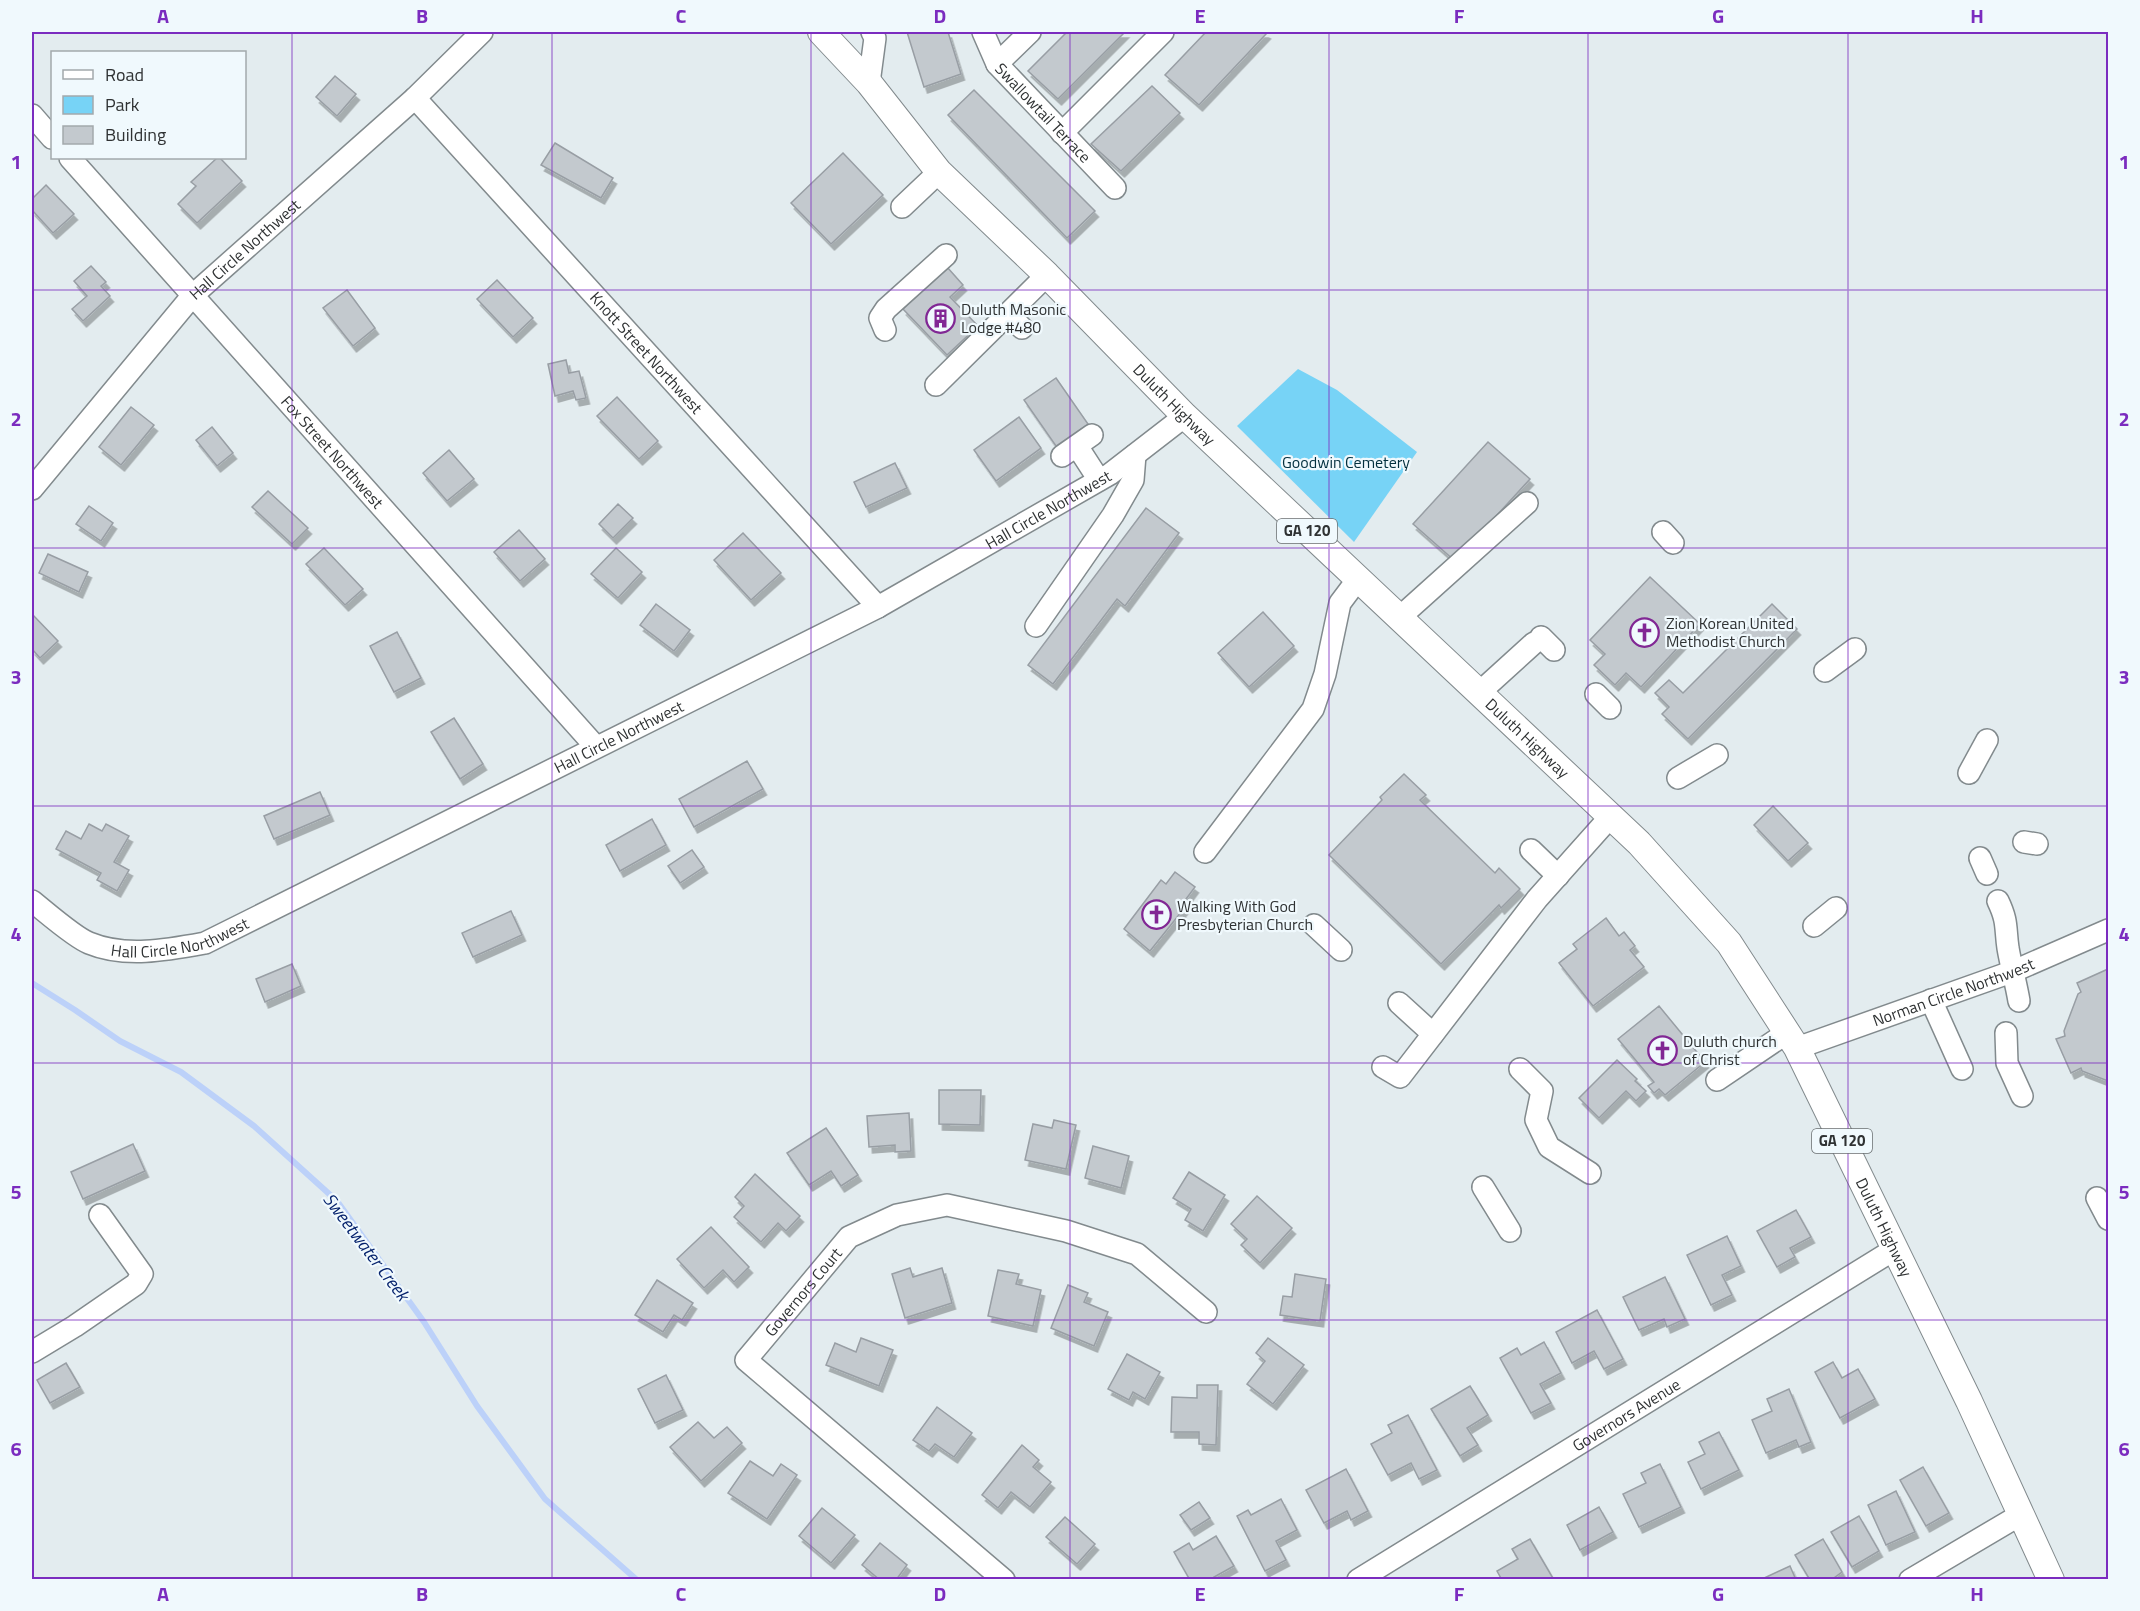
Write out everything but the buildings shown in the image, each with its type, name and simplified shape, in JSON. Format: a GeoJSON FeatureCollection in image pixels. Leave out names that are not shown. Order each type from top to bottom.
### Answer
{"type":"FeatureCollection","features":[{"type":"Feature","properties":{"kind":"main road","name":"Duluth Highway"},"geometry":{"type":"LineString","coordinates":[[821,32],[869,83],[939,172],[1047,275],[1185,416],[1639,843],[1729,943],[1792,1040],[1969,1401],[2051,1580]]}},
{"type":"Feature","properties":{"kind":"street","name":"Hall Circle Northwest"},"geometry":{"type":"LineString","coordinates":[[32,489],[194,295],[415,98],[482,32]]}},
{"type":"Feature","properties":{"kind":"street"},"geometry":{"type":"LineString","coordinates":[[869,83],[875,38],[872,32]]}},
{"type":"Feature","properties":{"kind":"street","name":"Swallowtail Terrace"},"geometry":{"type":"LineString","coordinates":[[983,32],[997,64],[1114,188]]}},
{"type":"Feature","properties":{"kind":"street"},"geometry":{"type":"LineString","coordinates":[[997,64],[1030,32]]}},
{"type":"Feature","properties":{"kind":"street"},"geometry":{"type":"LineString","coordinates":[[1062,133],[1163,32]]}},
{"type":"Feature","properties":{"kind":"street","name":"Knott Street Northwest"},"geometry":{"type":"LineString","coordinates":[[415,98],[878,607]]}},
{"type":"Feature","properties":{"kind":"street"},"geometry":{"type":"LineString","coordinates":[[32,115],[51,137]]}},
{"type":"Feature","properties":{"kind":"street","name":"Fox Street Northwest"},"geometry":{"type":"LineString","coordinates":[[71,159],[596,747]]}},
{"type":"Feature","properties":{"kind":"street"},"geometry":{"type":"LineString","coordinates":[[902,207],[939,172]]}},
{"type":"Feature","properties":{"kind":"street"},"geometry":{"type":"LineString","coordinates":[[885,330],[880,318],[886,309],[946,255]]}},
{"type":"Feature","properties":{"kind":"street"},"geometry":{"type":"LineString","coordinates":[[936,385],[1047,275]]}},
{"type":"Feature","properties":{"kind":"street","name":"Hall Circle Northwest"},"geometry":{"type":"LineString","coordinates":[[32,901],[87,942],[113,950],[164,951],[205,944],[878,607],[1099,480],[1185,416]]}},
{"type":"Feature","properties":{"kind":"street"},"geometry":{"type":"LineString","coordinates":[[1077,446],[1099,480]]}},
{"type":"Feature","properties":{"kind":"street"},"geometry":{"type":"LineString","coordinates":[[1036,626],[1113,515],[1133,480],[1135,455]]}},
{"type":"Feature","properties":{"kind":"street"},"geometry":{"type":"LineString","coordinates":[[1400,618],[1527,503]]}},
{"type":"Feature","properties":{"kind":"street"},"geometry":{"type":"LineString","coordinates":[[1204,852],[1313,709],[1325,674],[1340,603],[1358,579]]}},
{"type":"Feature","properties":{"kind":"street"},"geometry":{"type":"LineString","coordinates":[[1480,692],[1543,644]]}},
{"type":"Feature","properties":{"kind":"street"},"geometry":{"type":"LineString","coordinates":[[1825,671],[1855,649]]}},
{"type":"Feature","properties":{"kind":"street"},"geometry":{"type":"LineString","coordinates":[[1969,772],[1987,740]]}},
{"type":"Feature","properties":{"kind":"street"},"geometry":{"type":"LineString","coordinates":[[1678,778],[1717,755]]}},
{"type":"Feature","properties":{"kind":"street"},"geometry":{"type":"LineString","coordinates":[[1383,1067],[1400,1077],[1537,900],[1611,816]]}},
{"type":"Feature","properties":{"kind":"street"},"geometry":{"type":"LineString","coordinates":[[1531,850],[1558,876]]}},
{"type":"Feature","properties":{"kind":"street"},"geometry":{"type":"LineString","coordinates":[[1814,926],[1836,908]]}},
{"type":"Feature","properties":{"kind":"street"},"geometry":{"type":"LineString","coordinates":[[2008,910],[2008,949],[2019,1001]]}},
{"type":"Feature","properties":{"kind":"street"},"geometry":{"type":"LineString","coordinates":[[1314,925],[1341,950]]}},
{"type":"Feature","properties":{"kind":"street","name":"Norman Circle Northwest"},"geometry":{"type":"LineString","coordinates":[[1717,1080],[1792,1040],[1931,1000],[2014,971],[2109,930]]}},
{"type":"Feature","properties":{"kind":"street"},"geometry":{"type":"LineString","coordinates":[[1931,1000],[1962,1069]]}},
{"type":"Feature","properties":{"kind":"street"},"geometry":{"type":"LineString","coordinates":[[1399,1004],[1434,1034]]}},
{"type":"Feature","properties":{"kind":"street"},"geometry":{"type":"LineString","coordinates":[[2006,1033],[2007,1063],[2022,1096]]}},
{"type":"Feature","properties":{"kind":"street"},"geometry":{"type":"LineString","coordinates":[[1520,1069],[1542,1091],[1536,1120],[1549,1147],[1590,1173]]}},
{"type":"Feature","properties":{"kind":"street"},"geometry":{"type":"LineString","coordinates":[[1483,1187],[1510,1231]]}},
{"type":"Feature","properties":{"kind":"street"},"geometry":{"type":"LineString","coordinates":[[2097,1198],[2108,1219]]}},
{"type":"Feature","properties":{"kind":"street","name":"Governors Court"},"geometry":{"type":"LineString","coordinates":[[1004,1580],[746,1360],[849,1237],[897,1215],[947,1205],[1066,1231],[1137,1254],[1206,1312]]}},
{"type":"Feature","properties":{"kind":"street"},"geometry":{"type":"LineString","coordinates":[[32,1352],[136,1284],[142,1274],[100,1215]]}},
{"type":"Feature","properties":{"kind":"street","name":"Governors Avenue"},"geometry":{"type":"LineString","coordinates":[[1358,1580],[1895,1250]]}},
{"type":"Feature","properties":{"kind":"street"},"geometry":{"type":"LineString","coordinates":[[1910,1580],[2020,1515]]}},
{"type":"Feature","properties":{"kind":"green space","name":"Goodwin Cemetery"},"geometry":{"type":"Polygon","coordinates":[[[1298,369],[1337,390],[1417,452],[1354,542],[1237,426],[1298,369]]]}},
{"type":"Feature","properties":{"kind":"waterway","name":"Sweetwater Creek"},"geometry":{"type":"LineString","coordinates":[[32,983],[120,1041],[181,1072],[254,1126],[337,1201],[424,1322],[477,1406],[545,1499],[637,1580]]}},
{"type":"Feature","properties":{"kind":"place","name":"Duluth Masonic Lodge #480"},"geometry":{"type":"Point","coordinates":[940,318]}},
{"type":"Feature","properties":{"kind":"place","name":"Zion Korean United Methodist Church"},"geometry":{"type":"Point","coordinates":[1645,632]}},
{"type":"Feature","properties":{"kind":"place","name":"Walking With God Presbyterian Church"},"geometry":{"type":"Point","coordinates":[1156,915]}},
{"type":"Feature","properties":{"kind":"place","name":"Duluth church of Christ"},"geometry":{"type":"Point","coordinates":[1662,1050]}}]}
